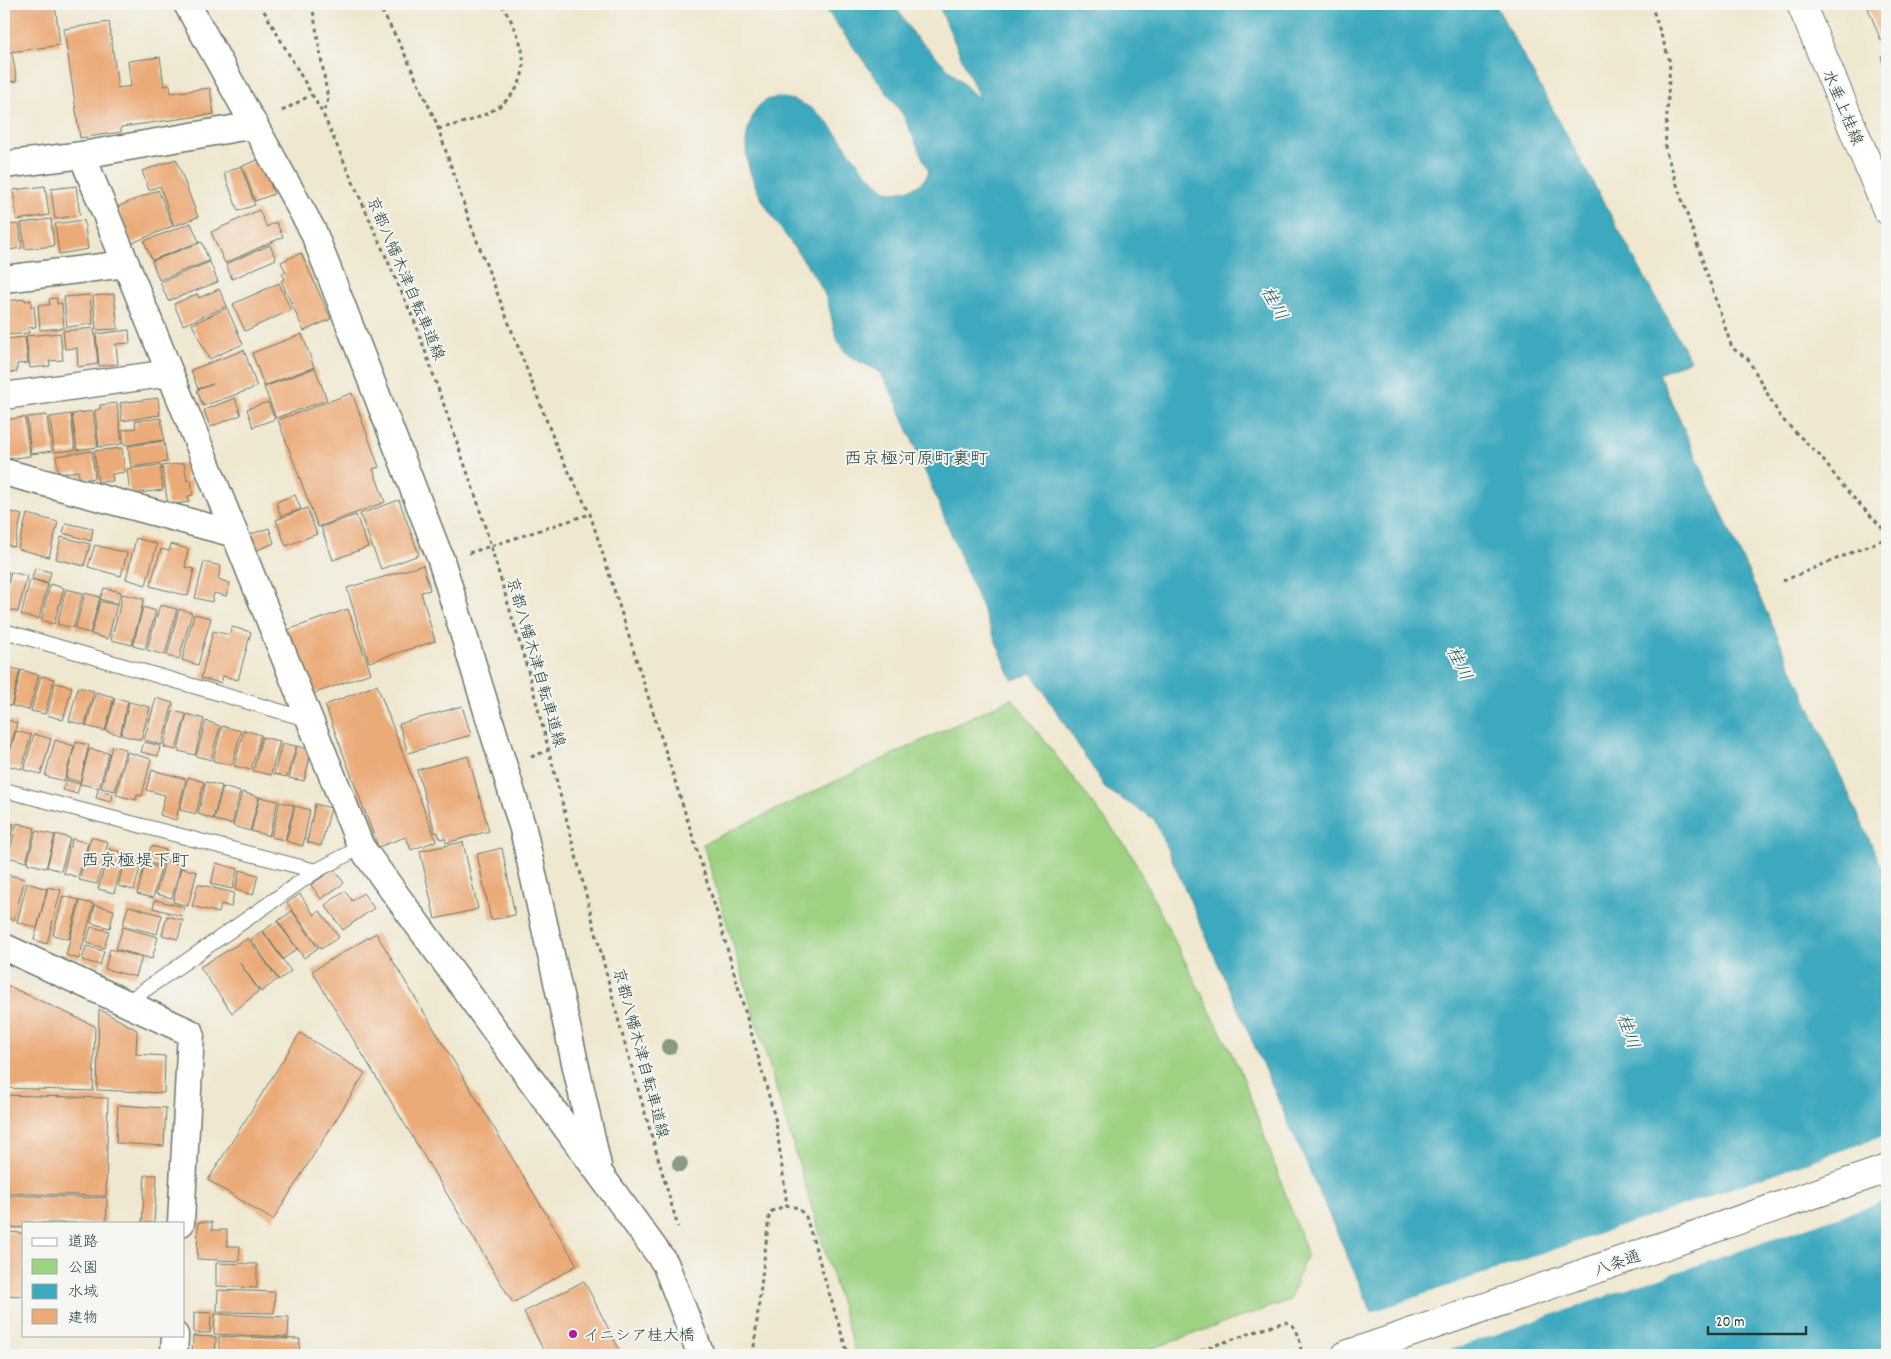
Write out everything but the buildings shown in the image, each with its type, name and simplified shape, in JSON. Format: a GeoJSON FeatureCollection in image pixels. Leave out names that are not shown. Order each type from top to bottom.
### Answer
{"type":"FeatureCollection","features":[{"type":"Feature","properties":{"kind":"main road","name":"水垂上桂線"},"geometry":{"type":"LineString","coordinates":[[1800,4],[1887,210]]}},
{"type":"Feature","properties":{"kind":"main road","name":"八条通"},"geometry":{"type":"LineString","coordinates":[[1346,1355],[1887,1169]]}},
{"type":"Feature","properties":{"kind":"street"},"geometry":{"type":"LineString","coordinates":[[186,4],[313,231],[441,560],[523,829],[600,1176]]}},
{"type":"Feature","properties":{"kind":"street"},"geometry":{"type":"LineString","coordinates":[[4,165],[82,155],[255,125]]}},
{"type":"Feature","properties":{"kind":"street"},"geometry":{"type":"LineString","coordinates":[[82,155],[362,847],[665,1263],[700,1355]]}},
{"type":"Feature","properties":{"kind":"street"},"geometry":{"type":"LineString","coordinates":[[4,279],[126,264]]}},
{"type":"Feature","properties":{"kind":"street"},"geometry":{"type":"LineString","coordinates":[[4,396],[170,373]]}},
{"type":"Feature","properties":{"kind":"street"},"geometry":{"type":"LineString","coordinates":[[4,472],[235,534]]}},
{"type":"Feature","properties":{"kind":"street"},"geometry":{"type":"LineString","coordinates":[[4,947],[191,1032],[181,1222]]}},
{"type":"Feature","properties":{"kind":"street"},"geometry":{"type":"LineString","coordinates":[[174,1355],[175,1336]]}},
{"type":"Feature","properties":{"kind":"lane"},"geometry":{"type":"LineString","coordinates":[[4,631],[310,720]]}},
{"type":"Feature","properties":{"kind":"lane"},"geometry":{"type":"LineString","coordinates":[[4,790],[316,871]]}},
{"type":"Feature","properties":{"kind":"lane"},"geometry":{"type":"LineString","coordinates":[[126,1003],[316,871],[362,847]]}},
{"type":"Feature","properties":{"kind":"path","name":"京都八幡木津自転車道線"},"geometry":{"type":"LineString","coordinates":[[260,4],[323,114],[416,324],[477,500],[529,674],[621,1030],[679,1231]]}},
{"type":"Feature","properties":{"kind":"path"},"geometry":{"type":"LineString","coordinates":[[312,4],[328,99],[323,114]]}},
{"type":"Feature","properties":{"kind":"path"},"geometry":{"type":"LineString","coordinates":[[378,4],[401,46],[438,129],[472,228],[558,450],[590,514],[717,913],[766,1084],[776,1122],[787,1205]]}},
{"type":"Feature","properties":{"kind":"path"},"geometry":{"type":"LineString","coordinates":[[438,129],[479,117],[503,103],[515,92],[522,75],[522,45],[512,20],[501,4]]}},
{"type":"Feature","properties":{"kind":"path"},"geometry":{"type":"LineString","coordinates":[[1651,4],[1670,62],[1665,149],[1732,348],[1748,359],[1782,418],[1820,456],[1846,490],[1887,533]]}},
{"type":"Feature","properties":{"kind":"path"},"geometry":{"type":"LineString","coordinates":[[281,111],[311,95]]}},
{"type":"Feature","properties":{"kind":"path"},"geometry":{"type":"LineString","coordinates":[[479,550],[590,514]]}},
{"type":"Feature","properties":{"kind":"path"},"geometry":{"type":"LineString","coordinates":[[1783,581],[1887,538]]}},
{"type":"Feature","properties":{"kind":"path"},"geometry":{"type":"LineString","coordinates":[[753,1355],[769,1217],[772,1211],[787,1205],[798,1208],[806,1216],[848,1355]]}},
{"type":"Feature","properties":{"kind":"path"},"geometry":{"type":"LineString","coordinates":[[1186,1355],[1284,1322],[1291,1324],[1297,1330],[1302,1355]]}},
{"type":"Feature","properties":{"kind":"green space"},"geometry":{"type":"Polygon","coordinates":[[[1012,698],[1130,852],[1241,1072],[1307,1253],[1290,1300],[1134,1355],[856,1355],[703,844],[1012,698]]]}},
{"type":"Feature","properties":{"kind":"water","name":"桂川"},"geometry":{"type":"Polygon","coordinates":[[[822,4],[894,4],[913,34],[980,100],[938,4],[1495,4],[1690,360],[1659,374],[1887,879],[1887,1355],[1391,1355],[1154,819],[1106,789],[1032,673],[1012,680],[895,399],[880,373],[851,357],[842,348],[836,335],[823,291],[811,270],[765,205],[754,182],[747,158],[747,134],[759,105],[773,98],[790,99],[815,111],[830,125],[862,168],[889,192],[907,190],[917,186],[926,178],[929,172],[903,115],[822,4]]]}},
{"type":"Feature","properties":{"kind":"pier"},"geometry":{"type":"Polygon","coordinates":[[[1887,1135],[1887,1200],[1435,1355],[1389,1355],[1370,1313],[1887,1135]]]}},
{"type":"Feature","properties":{"kind":"place","name":"イニシア桂大橋"},"geometry":{"type":"Point","coordinates":[573,1334]}},
{"type":"Feature","properties":{"kind":"district","name":"西京極河原町裏町"},"geometry":{"type":"Point","coordinates":[916,458]}},
{"type":"Feature","properties":{"kind":"district","name":"西京極堤下町"},"geometry":{"type":"Point","coordinates":[135,860]}}]}
